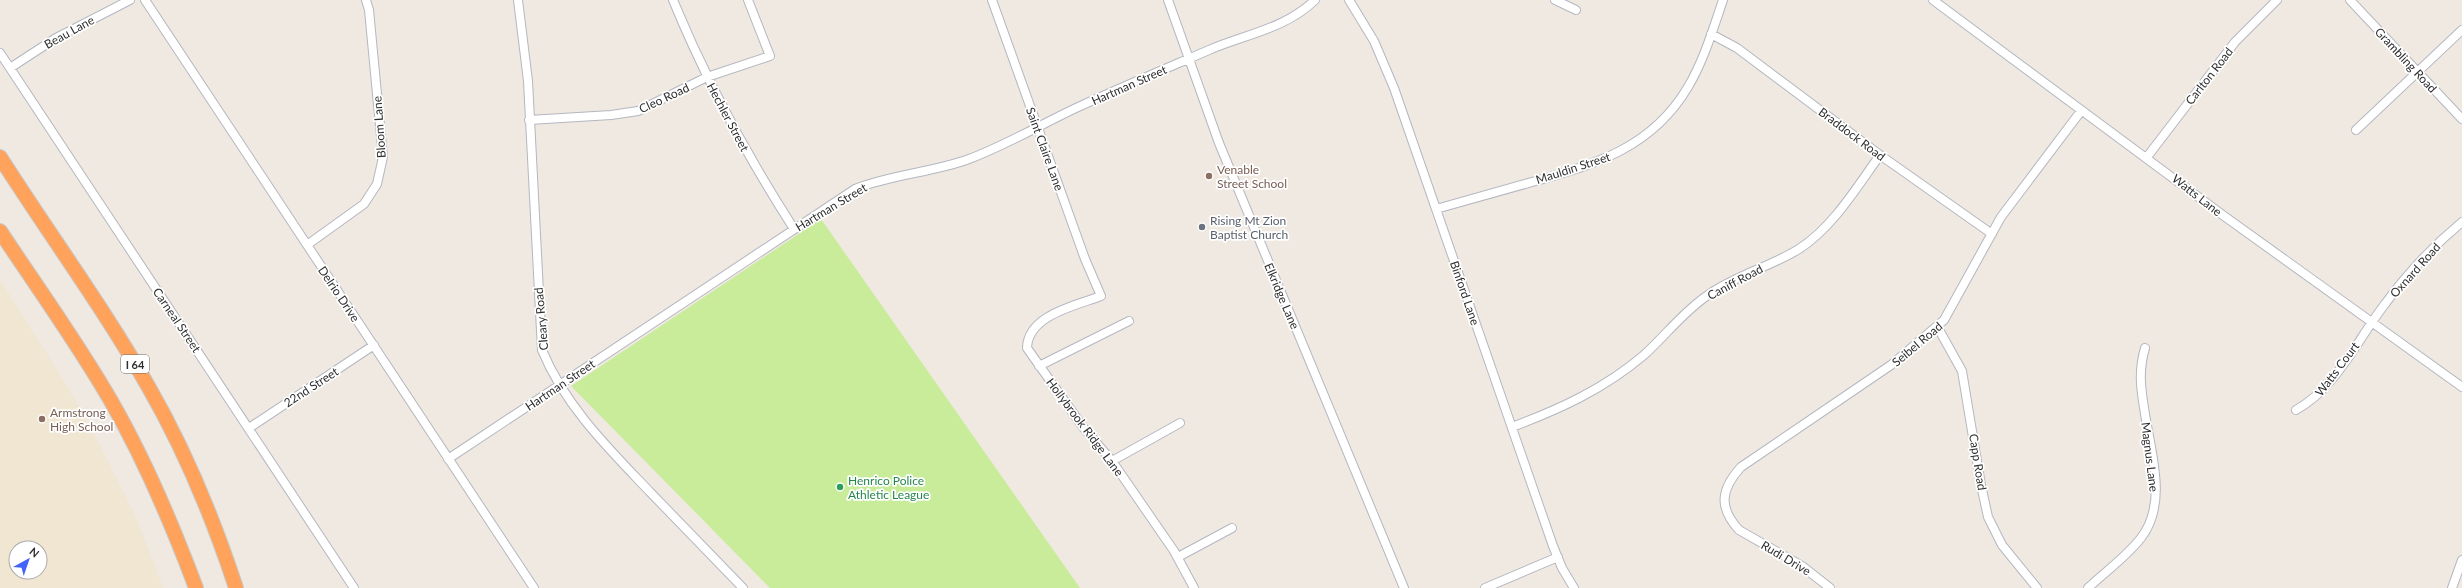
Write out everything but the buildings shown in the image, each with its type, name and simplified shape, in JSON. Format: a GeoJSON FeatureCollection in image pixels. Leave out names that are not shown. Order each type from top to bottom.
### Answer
{"type":"FeatureCollection","features":[{"type":"Feature","properties":{"kind":"highway","name":"I 64"},"geometry":{"type":"LineString","coordinates":[[0,157],[148,386],[182,449],[209,511],[236,588]]}},
{"type":"Feature","properties":{"kind":"highway"},"geometry":{"type":"LineString","coordinates":[[0,232],[86,361],[124,424],[158,495],[196,588]]}},
{"type":"Feature","properties":{"kind":"street","name":"Beau Lane"},"geometry":{"type":"LineString","coordinates":[[10,68],[56,38],[130,0]]}},
{"type":"Feature","properties":{"kind":"street","name":"Delrio Drive"},"geometry":{"type":"LineString","coordinates":[[145,0],[534,588]]}},
{"type":"Feature","properties":{"kind":"street","name":"Bloom Lane"},"geometry":{"type":"LineString","coordinates":[[307,245],[364,204],[377,184],[383,157],[369,10],[366,0]]}},
{"type":"Feature","properties":{"kind":"street","name":"Cleary Road"},"geometry":{"type":"LineString","coordinates":[[518,0],[526,48],[542,350],[551,372],[601,441],[744,588]]}},
{"type":"Feature","properties":{"kind":"street","name":"Hechler Street"},"geometry":{"type":"LineString","coordinates":[[673,0],[708,77],[749,157],[794,229]]}},
{"type":"Feature","properties":{"kind":"street","name":"Cleo Road"},"geometry":{"type":"LineString","coordinates":[[529,120],[611,115],[638,111],[708,77],[770,56],[748,0]]}},
{"type":"Feature","properties":{"kind":"street","name":"Saint Claire Lane"},"geometry":{"type":"LineString","coordinates":[[992,0],[1085,259],[1101,296]]}},
{"type":"Feature","properties":{"kind":"street","name":"Elkridge Lane"},"geometry":{"type":"LineString","coordinates":[[1168,0],[1222,151],[1404,588]]}},
{"type":"Feature","properties":{"kind":"street","name":"Hartman Street"},"geometry":{"type":"LineString","coordinates":[[448,459],[855,190],[873,182],[962,161],[1004,145],[1075,109],[1189,59],[1286,22],[1305,10],[1315,0]]}},
{"type":"Feature","properties":{"kind":"street","name":"Binford Lane"},"geometry":{"type":"LineString","coordinates":[[1349,0],[1374,41],[1385,64],[1558,558],[1574,588]]}},
{"type":"Feature","properties":{"kind":"street"},"geometry":{"type":"LineString","coordinates":[[1555,0],[1576,10]]}},
{"type":"Feature","properties":{"kind":"street","name":"Mauldin Street"},"geometry":{"type":"LineString","coordinates":[[1436,209],[1578,169],[1625,150],[1660,123],[1681,98],[1695,74],[1723,0]]}},
{"type":"Feature","properties":{"kind":"street","name":"Watts Lane"},"geometry":{"type":"LineString","coordinates":[[1933,0],[2081,111],[2462,387]]}},
{"type":"Feature","properties":{"kind":"street","name":"Carlton Road"},"geometry":{"type":"LineString","coordinates":[[2146,157],[2235,42],[2277,0]]}},
{"type":"Feature","properties":{"kind":"street","name":"Grambling Road"},"geometry":{"type":"LineString","coordinates":[[2350,0],[2462,119]]}},
{"type":"Feature","properties":{"kind":"street"},"geometry":{"type":"LineString","coordinates":[[2356,130],[2462,30]]}},
{"type":"Feature","properties":{"kind":"street","name":"Braddock Road"},"geometry":{"type":"LineString","coordinates":[[1711,34],[1737,48],[1880,155],[1992,234]]}},
{"type":"Feature","properties":{"kind":"street","name":"Carneal Street"},"geometry":{"type":"LineString","coordinates":[[0,53],[354,588]]}},
{"type":"Feature","properties":{"kind":"street","name":"Seibel Road"},"geometry":{"type":"LineString","coordinates":[[1739,530],[1728,515],[1725,495],[1728,483],[1741,467],[1891,365],[1938,328],[1944,320],[2001,218],[2081,111]]}},
{"type":"Feature","properties":{"kind":"street","name":"Caniff Road"},"geometry":{"type":"LineString","coordinates":[[1512,427],[1571,404],[1609,383],[1645,353],[1687,311],[1708,294],[1806,244],[1828,224],[1880,155]]}},
{"type":"Feature","properties":{"kind":"street","name":"Oxnard Road"},"geometry":{"type":"LineString","coordinates":[[2372,322],[2414,268],[2462,222]]}},
{"type":"Feature","properties":{"kind":"street","name":"Hollybrook Ridge Lane"},"geometry":{"type":"LineString","coordinates":[[1101,296],[1044,319],[1034,328],[1027,340],[1027,348],[1039,366],[1112,461],[1178,556],[1194,588]]}},
{"type":"Feature","properties":{"kind":"street"},"geometry":{"type":"LineString","coordinates":[[1039,366],[1129,321]]}},
{"type":"Feature","properties":{"kind":"street","name":"Watts Court"},"geometry":{"type":"LineString","coordinates":[[2296,410],[2312,401],[2327,387],[2372,322]]}},
{"type":"Feature","properties":{"kind":"street","name":"Capp Road"},"geometry":{"type":"LineString","coordinates":[[1938,328],[1962,370],[1981,485],[1988,517],[2002,545],[2037,588]]}},
{"type":"Feature","properties":{"kind":"street","name":"22nd Street"},"geometry":{"type":"LineString","coordinates":[[249,428],[374,345]]}},
{"type":"Feature","properties":{"kind":"street","name":"Magnus Lane"},"geometry":{"type":"LineString","coordinates":[[2088,588],[2131,549],[2146,531],[2153,514],[2156,485],[2139,373],[2145,348]]}},
{"type":"Feature","properties":{"kind":"street"},"geometry":{"type":"LineString","coordinates":[[1112,461],[1180,423]]}},
{"type":"Feature","properties":{"kind":"street"},"geometry":{"type":"LineString","coordinates":[[1178,556],[1232,528]]}},
{"type":"Feature","properties":{"kind":"street","name":"Rudi Drive"},"geometry":{"type":"LineString","coordinates":[[1739,530],[1802,566],[1830,588]]}},
{"type":"Feature","properties":{"kind":"street"},"geometry":{"type":"LineString","coordinates":[[1485,588],[1558,558]]}},
{"type":"Feature","properties":{"kind":"street"},"geometry":{"type":"LineString","coordinates":[[2452,588],[2462,560]]}},
{"type":"Feature","properties":{"kind":"shaded area","name":"Armstrong High School"},"geometry":{"type":"Polygon","coordinates":[[[0,280],[67,386],[103,451],[136,517],[163,588],[0,588],[0,280]]]}},
{"type":"Feature","properties":{"kind":"green space","name":"Henrico Police Athletic League"},"geometry":{"type":"Polygon","coordinates":[[[821,219],[1080,588],[770,588],[571,386],[821,219]]]}},
{"type":"Feature","properties":{"kind":"place","name":"Venable Street School"},"geometry":{"type":"Point","coordinates":[1209,176]}},
{"type":"Feature","properties":{"kind":"place","name":"Rising Mt Zion Baptist Church"},"geometry":{"type":"Point","coordinates":[1202,227]}},
{"type":"Feature","properties":{"kind":"place","name":"Armstrong High School"},"geometry":{"type":"Point","coordinates":[42,419]}},
{"type":"Feature","properties":{"kind":"place","name":"Henrico Police Athletic League"},"geometry":{"type":"Point","coordinates":[840,487]}}]}
